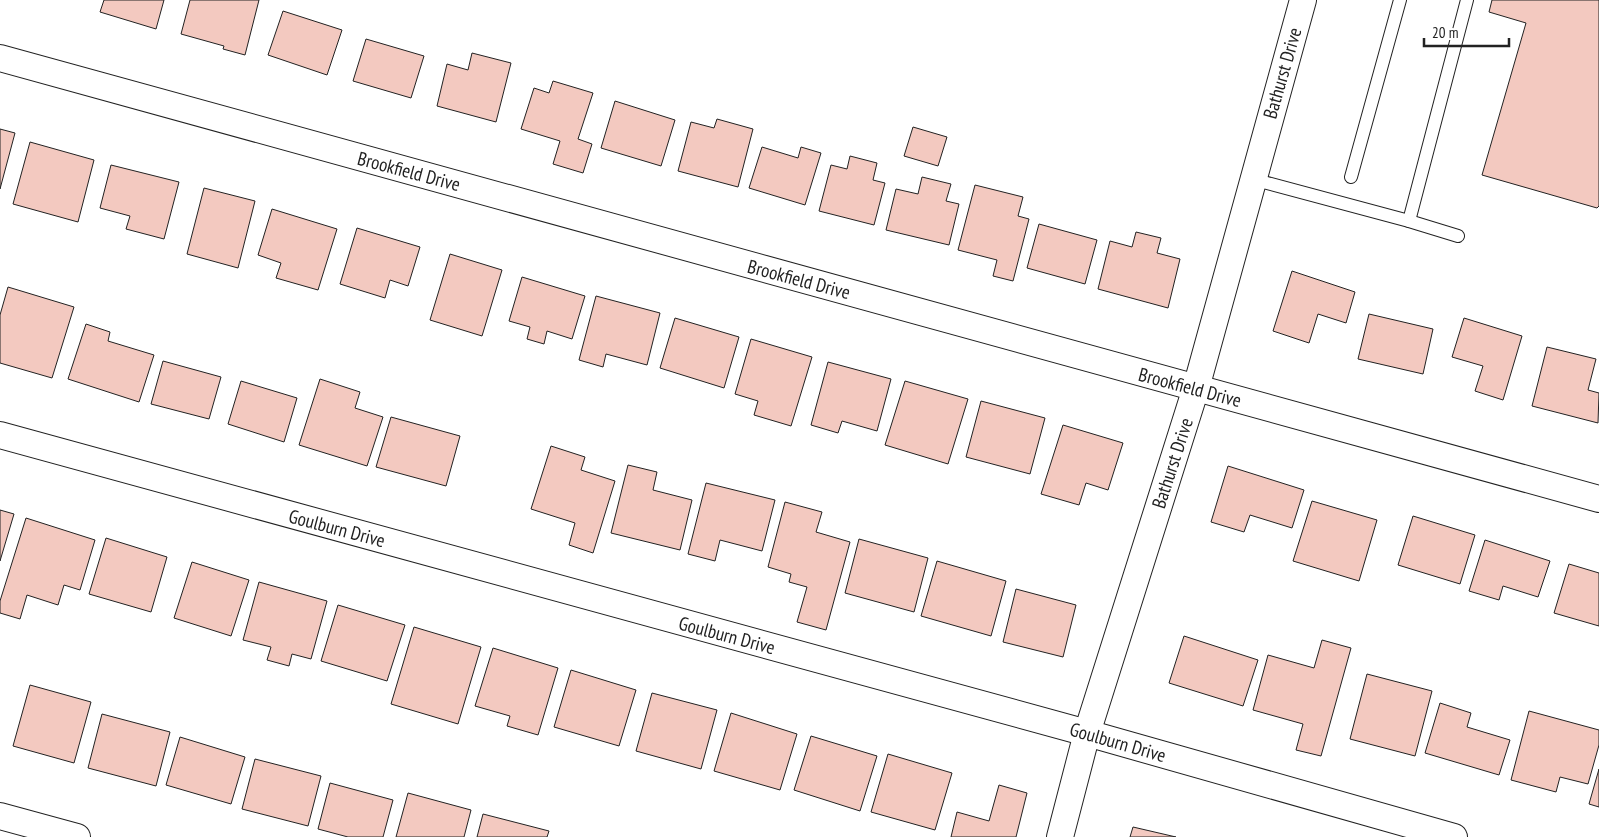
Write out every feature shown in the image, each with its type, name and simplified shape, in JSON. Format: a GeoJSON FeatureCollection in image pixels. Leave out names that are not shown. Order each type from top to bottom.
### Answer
{"type":"FeatureCollection","features":[{"type":"Feature","properties":{"kind":"street","name":"Bathurst Drive"},"geometry":{"type":"LineString","coordinates":[[1060,837],[1087,733],[1196,388],[1252,178],[1303,0]]}},
{"type":"Feature","properties":{"kind":"street","name":"Brookfield Drive"},"geometry":{"type":"LineString","coordinates":[[0,58],[1599,499]]}},
{"type":"Feature","properties":{"kind":"street","name":"Goulburn Drive"},"geometry":{"type":"LineString","coordinates":[[0,435],[1087,733],[1454,837]]}},
{"type":"Feature","properties":{"kind":"street"},"geometry":{"type":"LineString","coordinates":[[0,816],[77,837]]}},
{"type":"Feature","properties":{"kind":"lane"},"geometry":{"type":"LineString","coordinates":[[1351,177],[1400,0]]}},
{"type":"Feature","properties":{"kind":"lane"},"geometry":{"type":"LineString","coordinates":[[1409,221],[1467,0]]}},
{"type":"Feature","properties":{"kind":"lane"},"geometry":{"type":"LineString","coordinates":[[1252,178],[1458,236]]}},
{"type":"Feature","properties":{"kind":"building"},"geometry":{"type":"Polygon","coordinates":[[[104,0],[164,0],[156,29],[100,12],[104,0]]]}},
{"type":"Feature","properties":{"kind":"building"},"geometry":{"type":"Polygon","coordinates":[[[190,0],[259,0],[245,55],[223,49],[224,46],[181,34],[190,0]]]}},
{"type":"Feature","properties":{"kind":"building"},"geometry":{"type":"Polygon","coordinates":[[[1492,0],[1599,0],[1599,206],[1597,208],[1482,175],[1526,23],[1489,12],[1492,0]]]}},
{"type":"Feature","properties":{"kind":"building"},"geometry":{"type":"Polygon","coordinates":[[[283,11],[342,30],[327,75],[268,55],[283,11]]]}},
{"type":"Feature","properties":{"kind":"building"},"geometry":{"type":"Polygon","coordinates":[[[366,39],[424,56],[411,98],[353,81],[366,39]]]}},
{"type":"Feature","properties":{"kind":"building"},"geometry":{"type":"Polygon","coordinates":[[[472,53],[511,63],[496,122],[437,106],[447,64],[468,70],[472,53]]]}},
{"type":"Feature","properties":{"kind":"building"},"geometry":{"type":"Polygon","coordinates":[[[553,81],[593,93],[578,139],[592,144],[583,173],[553,164],[560,141],[521,129],[534,88],[549,93],[553,81]]]}},
{"type":"Feature","properties":{"kind":"building"},"geometry":{"type":"Polygon","coordinates":[[[615,101],[675,120],[661,166],[601,148],[615,101]]]}},
{"type":"Feature","properties":{"kind":"building"},"geometry":{"type":"Polygon","coordinates":[[[717,119],[753,129],[738,187],[678,171],[691,122],[714,128],[717,119]]]}},
{"type":"Feature","properties":{"kind":"building"},"geometry":{"type":"Polygon","coordinates":[[[913,127],[947,137],[938,166],[904,156],[913,127]]]}},
{"type":"Feature","properties":{"kind":"building"},"geometry":{"type":"Polygon","coordinates":[[[0,129],[15,133],[0,189],[0,129]]]}},
{"type":"Feature","properties":{"kind":"building"},"geometry":{"type":"Polygon","coordinates":[[[30,142],[94,160],[78,222],[13,204],[30,142]]]}},
{"type":"Feature","properties":{"kind":"building"},"geometry":{"type":"Polygon","coordinates":[[[762,147],[798,158],[801,147],[821,153],[805,205],[749,188],[762,147]]]}},
{"type":"Feature","properties":{"kind":"building"},"geometry":{"type":"Polygon","coordinates":[[[850,156],[877,163],[873,180],[885,183],[874,225],[819,211],[831,165],[847,169],[850,156]]]}},
{"type":"Feature","properties":{"kind":"building"},"geometry":{"type":"Polygon","coordinates":[[[111,165],[179,182],[164,239],[126,229],[130,216],[100,208],[111,165]]]}},
{"type":"Feature","properties":{"kind":"building"},"geometry":{"type":"Polygon","coordinates":[[[922,177],[951,184],[946,201],[959,204],[949,245],[886,230],[896,189],[918,194],[922,177]]]}},
{"type":"Feature","properties":{"kind":"building"},"geometry":{"type":"Polygon","coordinates":[[[975,185],[1023,197],[1018,216],[1029,219],[1013,281],[993,276],[997,260],[958,250],[975,185]]]}},
{"type":"Feature","properties":{"kind":"building"},"geometry":{"type":"Polygon","coordinates":[[[204,188],[255,201],[238,268],[187,254],[204,188]]]}},
{"type":"Feature","properties":{"kind":"building"},"geometry":{"type":"Polygon","coordinates":[[[272,209],[337,229],[318,290],[276,278],[281,263],[258,255],[272,209]]]}},
{"type":"Feature","properties":{"kind":"building"},"geometry":{"type":"Polygon","coordinates":[[[1039,224],[1097,240],[1085,284],[1027,268],[1039,224]]]}},
{"type":"Feature","properties":{"kind":"building"},"geometry":{"type":"Polygon","coordinates":[[[357,228],[420,247],[408,286],[390,280],[385,298],[340,284],[357,228]]]}},
{"type":"Feature","properties":{"kind":"building"},"geometry":{"type":"Polygon","coordinates":[[[1136,232],[1161,238],[1157,253],[1180,259],[1168,308],[1098,289],[1110,241],[1132,247],[1136,232]]]}},
{"type":"Feature","properties":{"kind":"building"},"geometry":{"type":"Polygon","coordinates":[[[450,254],[502,270],[482,336],[430,320],[450,254]]]}},
{"type":"Feature","properties":{"kind":"building"},"geometry":{"type":"Polygon","coordinates":[[[1292,271],[1355,292],[1346,323],[1318,314],[1309,343],[1273,331],[1292,271]]]}},
{"type":"Feature","properties":{"kind":"building"},"geometry":{"type":"Polygon","coordinates":[[[522,277],[585,296],[572,339],[547,331],[544,344],[527,339],[530,327],[509,321],[522,277]]]}},
{"type":"Feature","properties":{"kind":"building"},"geometry":{"type":"Polygon","coordinates":[[[8,287],[74,307],[52,378],[0,363],[0,315],[8,287]]]}},
{"type":"Feature","properties":{"kind":"building"},"geometry":{"type":"Polygon","coordinates":[[[596,296],[660,313],[647,365],[606,354],[603,367],[579,360],[596,296]]]}},
{"type":"Feature","properties":{"kind":"building"},"geometry":{"type":"Polygon","coordinates":[[[1369,314],[1433,329],[1423,374],[1358,359],[1369,314]]]}},
{"type":"Feature","properties":{"kind":"building"},"geometry":{"type":"Polygon","coordinates":[[[675,318],[739,337],[724,388],[660,368],[675,318]]]}},
{"type":"Feature","properties":{"kind":"building"},"geometry":{"type":"Polygon","coordinates":[[[1464,318],[1522,336],[1503,400],[1475,391],[1483,366],[1452,357],[1464,318]]]}},
{"type":"Feature","properties":{"kind":"building"},"geometry":{"type":"Polygon","coordinates":[[[86,324],[110,332],[108,341],[154,355],[139,402],[68,379],[86,324]]]}},
{"type":"Feature","properties":{"kind":"building"},"geometry":{"type":"Polygon","coordinates":[[[751,339],[812,357],[791,426],[754,415],[758,401],[735,394],[751,339]]]}},
{"type":"Feature","properties":{"kind":"building"},"geometry":{"type":"Polygon","coordinates":[[[1547,347],[1596,359],[1588,390],[1599,393],[1598,423],[1532,406],[1547,347]]]}},
{"type":"Feature","properties":{"kind":"building"},"geometry":{"type":"Polygon","coordinates":[[[163,361],[221,377],[209,419],[151,404],[163,361]]]}},
{"type":"Feature","properties":{"kind":"building"},"geometry":{"type":"Polygon","coordinates":[[[828,362],[891,379],[877,431],[842,421],[838,433],[811,425],[828,362]]]}},
{"type":"Feature","properties":{"kind":"building"},"geometry":{"type":"Polygon","coordinates":[[[320,379],[360,392],[355,408],[383,417],[367,466],[299,445],[320,379]]]}},
{"type":"Feature","properties":{"kind":"building"},"geometry":{"type":"Polygon","coordinates":[[[241,381],[297,398],[284,442],[228,424],[241,381]]]}},
{"type":"Feature","properties":{"kind":"building"},"geometry":{"type":"Polygon","coordinates":[[[905,381],[968,399],[948,464],[885,445],[905,381]]]}},
{"type":"Feature","properties":{"kind":"building"},"geometry":{"type":"Polygon","coordinates":[[[981,401],[1045,418],[1030,474],[966,457],[981,401]]]}},
{"type":"Feature","properties":{"kind":"building"},"geometry":{"type":"Polygon","coordinates":[[[391,417],[460,436],[446,486],[376,467],[391,417]]]}},
{"type":"Feature","properties":{"kind":"building"},"geometry":{"type":"Polygon","coordinates":[[[1063,425],[1123,443],[1108,490],[1086,483],[1079,505],[1041,494],[1063,425]]]}},
{"type":"Feature","properties":{"kind":"building"},"geometry":{"type":"Polygon","coordinates":[[[551,446],[585,457],[581,470],[615,481],[593,553],[569,545],[575,523],[531,509],[551,446]]]}},
{"type":"Feature","properties":{"kind":"building"},"geometry":{"type":"Polygon","coordinates":[[[628,465],[657,472],[653,490],[692,500],[680,550],[611,533],[628,465]]]}},
{"type":"Feature","properties":{"kind":"building"},"geometry":{"type":"Polygon","coordinates":[[[1228,466],[1304,490],[1292,528],[1250,515],[1244,532],[1211,522],[1228,466]]]}},
{"type":"Feature","properties":{"kind":"building"},"geometry":{"type":"Polygon","coordinates":[[[706,483],[775,500],[762,551],[720,540],[715,561],[688,554],[706,483]]]}},
{"type":"Feature","properties":{"kind":"building"},"geometry":{"type":"Polygon","coordinates":[[[1312,501],[1377,520],[1359,581],[1293,561],[1312,501]]]}},
{"type":"Feature","properties":{"kind":"building"},"geometry":{"type":"Polygon","coordinates":[[[785,502],[822,512],[816,532],[850,542],[826,630],[797,622],[807,587],[789,582],[791,574],[768,567],[785,502]]]}},
{"type":"Feature","properties":{"kind":"building"},"geometry":{"type":"Polygon","coordinates":[[[0,510],[14,514],[0,561],[0,510]]]}},
{"type":"Feature","properties":{"kind":"building"},"geometry":{"type":"Polygon","coordinates":[[[1413,516],[1475,535],[1460,584],[1398,565],[1413,516]]]}},
{"type":"Feature","properties":{"kind":"building"},"geometry":{"type":"Polygon","coordinates":[[[26,518],[95,540],[80,590],[64,585],[58,605],[27,595],[20,619],[0,613],[0,601],[26,518]]]}},
{"type":"Feature","properties":{"kind":"building"},"geometry":{"type":"Polygon","coordinates":[[[106,538],[167,557],[151,612],[89,594],[106,538]]]}},
{"type":"Feature","properties":{"kind":"building"},"geometry":{"type":"Polygon","coordinates":[[[859,539],[928,558],[914,612],[845,593],[859,539]]]}},
{"type":"Feature","properties":{"kind":"building"},"geometry":{"type":"Polygon","coordinates":[[[1485,540],[1550,561],[1538,597],[1503,586],[1499,600],[1469,591],[1485,540]]]}},
{"type":"Feature","properties":{"kind":"building"},"geometry":{"type":"Polygon","coordinates":[[[937,561],[1006,581],[991,636],[921,616],[937,561]]]}},
{"type":"Feature","properties":{"kind":"building"},"geometry":{"type":"Polygon","coordinates":[[[192,562],[249,580],[231,636],[174,618],[192,562]]]}},
{"type":"Feature","properties":{"kind":"building"},"geometry":{"type":"Polygon","coordinates":[[[1569,564],[1599,573],[1599,626],[1554,613],[1569,564]]]}},
{"type":"Feature","properties":{"kind":"building"},"geometry":{"type":"Polygon","coordinates":[[[259,582],[327,601],[311,659],[292,654],[289,666],[267,660],[271,647],[243,640],[259,582]]]}},
{"type":"Feature","properties":{"kind":"building"},"geometry":{"type":"Polygon","coordinates":[[[1016,589],[1076,605],[1063,657],[1003,642],[1016,589]]]}},
{"type":"Feature","properties":{"kind":"building"},"geometry":{"type":"Polygon","coordinates":[[[338,605],[405,625],[387,681],[321,661],[338,605]]]}},
{"type":"Feature","properties":{"kind":"building"},"geometry":{"type":"Polygon","coordinates":[[[414,627],[481,647],[458,724],[391,704],[414,627]]]}},
{"type":"Feature","properties":{"kind":"building"},"geometry":{"type":"Polygon","coordinates":[[[1184,636],[1258,660],[1243,706],[1169,683],[1184,636]]]}},
{"type":"Feature","properties":{"kind":"building"},"geometry":{"type":"Polygon","coordinates":[[[1322,640],[1351,648],[1321,756],[1296,750],[1303,724],[1253,710],[1268,655],[1314,668],[1322,640]]]}},
{"type":"Feature","properties":{"kind":"building"},"geometry":{"type":"Polygon","coordinates":[[[493,648],[558,668],[538,735],[507,726],[510,716],[475,706],[493,648]]]}},
{"type":"Feature","properties":{"kind":"building"},"geometry":{"type":"Polygon","coordinates":[[[571,670],[636,690],[619,746],[554,727],[571,670]]]}},
{"type":"Feature","properties":{"kind":"building"},"geometry":{"type":"Polygon","coordinates":[[[1367,674],[1432,691],[1415,756],[1350,739],[1367,674]]]}},
{"type":"Feature","properties":{"kind":"building"},"geometry":{"type":"Polygon","coordinates":[[[30,685],[91,702],[74,763],[13,746],[30,685]]]}},
{"type":"Feature","properties":{"kind":"building"},"geometry":{"type":"Polygon","coordinates":[[[652,693],[717,710],[701,769],[636,751],[652,693]]]}},
{"type":"Feature","properties":{"kind":"building"},"geometry":{"type":"Polygon","coordinates":[[[1440,703],[1471,713],[1467,727],[1510,740],[1499,775],[1425,753],[1440,703]]]}},
{"type":"Feature","properties":{"kind":"building"},"geometry":{"type":"Polygon","coordinates":[[[1529,711],[1599,730],[1599,745],[1588,784],[1560,777],[1556,792],[1511,780],[1529,711]]]}},
{"type":"Feature","properties":{"kind":"building"},"geometry":{"type":"Polygon","coordinates":[[[731,713],[797,734],[780,790],[714,771],[731,713]]]}},
{"type":"Feature","properties":{"kind":"building"},"geometry":{"type":"Polygon","coordinates":[[[102,714],[170,732],[156,786],[88,768],[102,714]]]}},
{"type":"Feature","properties":{"kind":"building"},"geometry":{"type":"Polygon","coordinates":[[[811,736],[877,756],[860,811],[794,790],[811,736]]]}},
{"type":"Feature","properties":{"kind":"building"},"geometry":{"type":"Polygon","coordinates":[[[180,737],[245,757],[231,804],[166,785],[180,737]]]}},
{"type":"Feature","properties":{"kind":"building"},"geometry":{"type":"Polygon","coordinates":[[[888,754],[952,773],[935,830],[871,812],[888,754]]]}},
{"type":"Feature","properties":{"kind":"building"},"geometry":{"type":"Polygon","coordinates":[[[255,759],[321,776],[308,826],[242,809],[255,759]]]}},
{"type":"Feature","properties":{"kind":"building"},"geometry":{"type":"Polygon","coordinates":[[[1599,769],[1599,807],[1589,804],[1599,769]]]}},
{"type":"Feature","properties":{"kind":"building"},"geometry":{"type":"Polygon","coordinates":[[[330,783],[393,800],[383,837],[348,837],[318,829],[330,783]]]}},
{"type":"Feature","properties":{"kind":"building"},"geometry":{"type":"Polygon","coordinates":[[[999,785],[1027,793],[1016,837],[951,837],[957,812],[989,821],[999,785]]]}},
{"type":"Feature","properties":{"kind":"building"},"geometry":{"type":"Polygon","coordinates":[[[408,793],[471,810],[464,837],[396,837],[408,793]]]}},
{"type":"Feature","properties":{"kind":"building"},"geometry":{"type":"Polygon","coordinates":[[[483,814],[549,831],[547,837],[477,837],[483,814]]]}},
{"type":"Feature","properties":{"kind":"building"},"geometry":{"type":"Polygon","coordinates":[[[1133,827],[1176,837],[1130,837],[1133,827]]]}}]}
